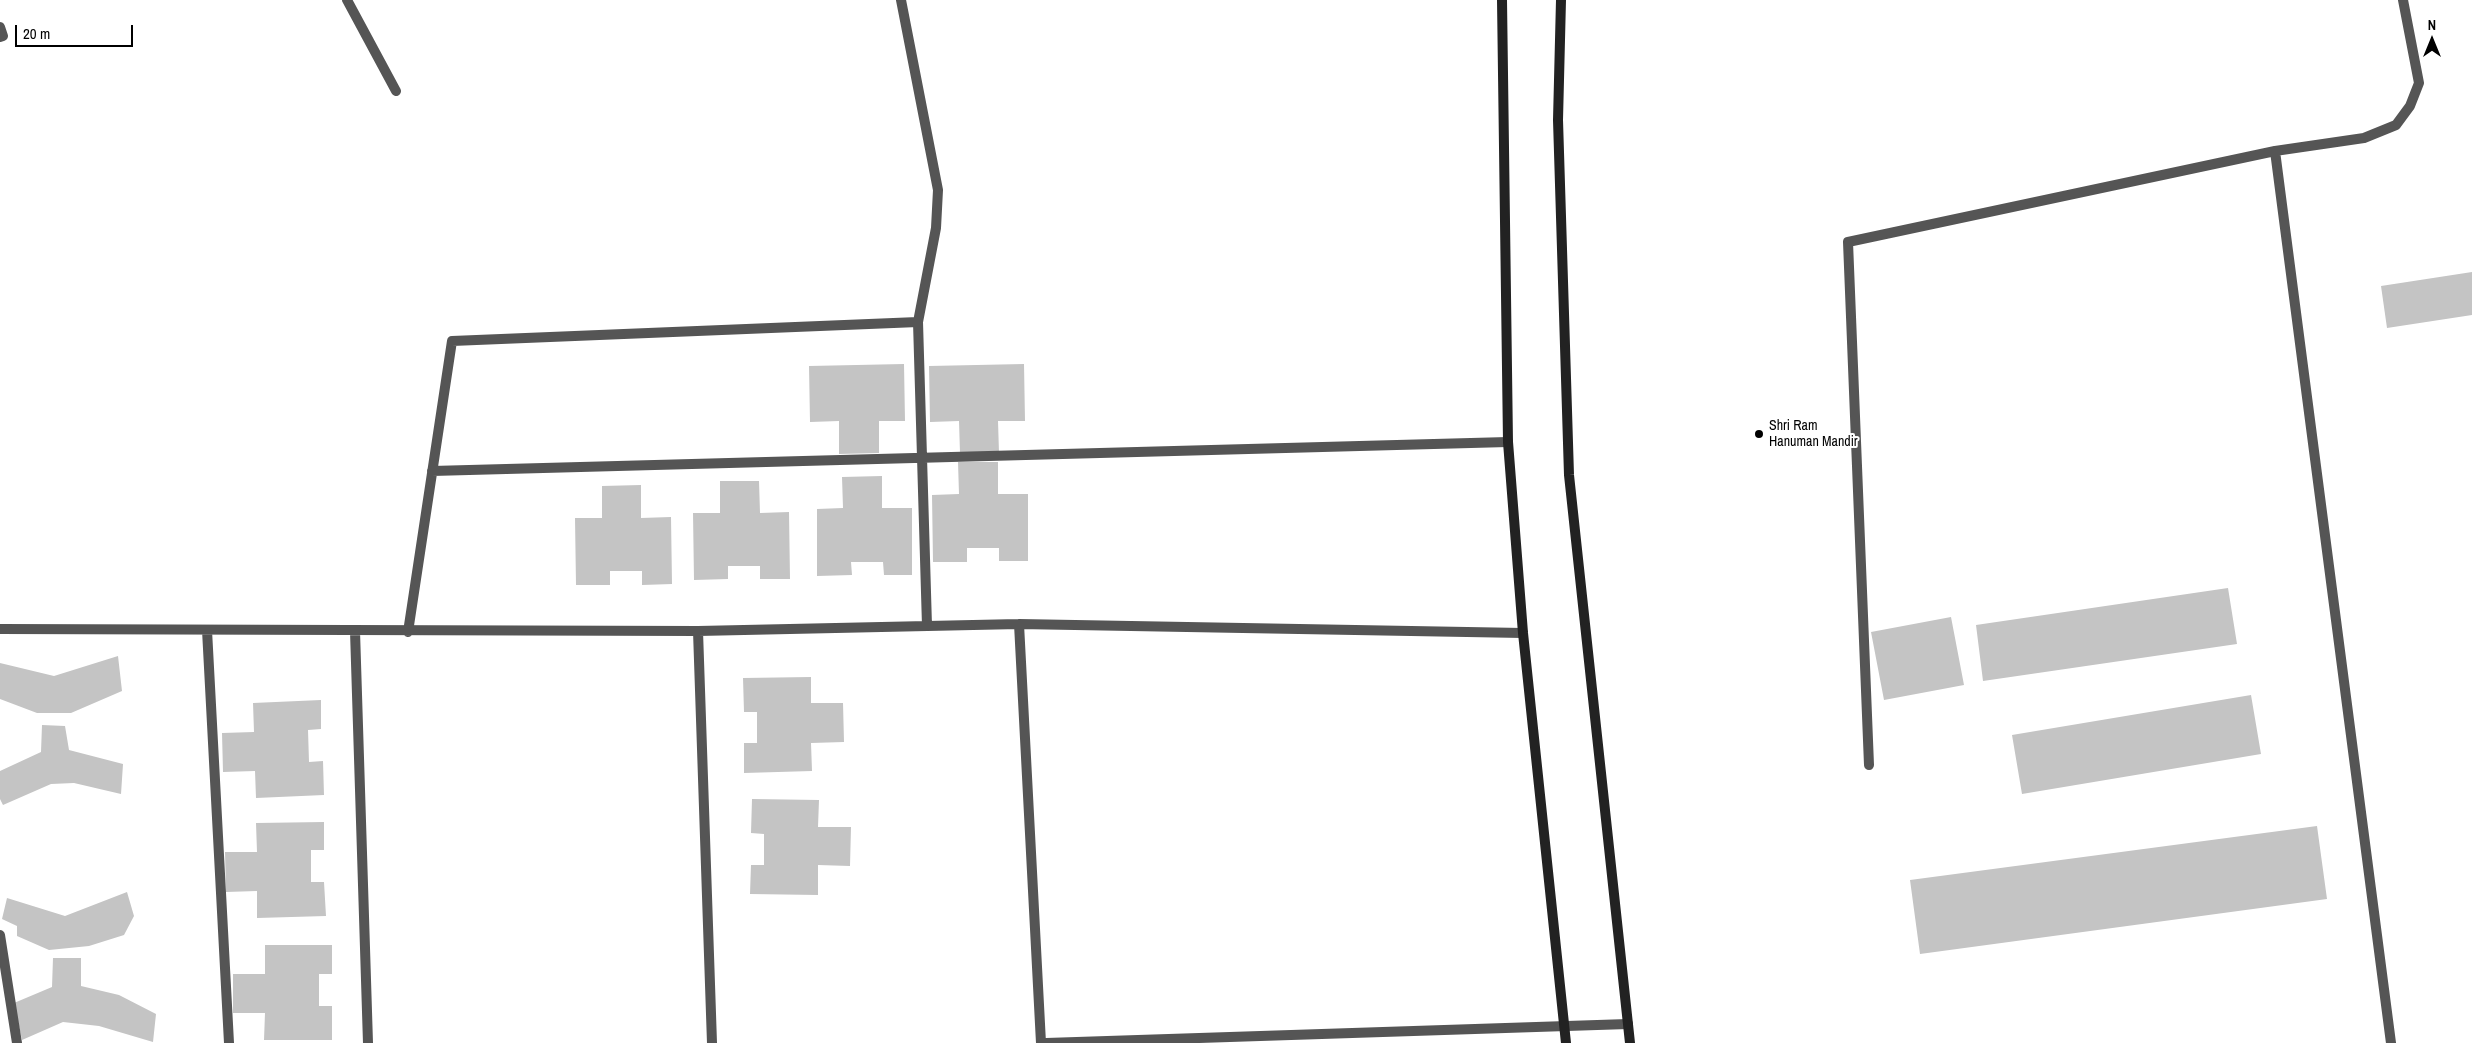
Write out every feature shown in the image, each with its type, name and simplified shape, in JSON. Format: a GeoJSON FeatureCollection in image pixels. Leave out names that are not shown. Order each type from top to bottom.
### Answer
{"type":"FeatureCollection","features":[{"type":"Feature","properties":{"kind":"street"},"geometry":{"type":"LineString","coordinates":[[346,0],[396,91]]}},
{"type":"Feature","properties":{"kind":"street"},"geometry":{"type":"LineString","coordinates":[[902,0],[938,190],[936,228],[918,322],[926,626]]}},
{"type":"Feature","properties":{"kind":"street"},"geometry":{"type":"LineString","coordinates":[[1502,0],[1508,442],[1522,633],[1566,1043]]}},
{"type":"Feature","properties":{"kind":"street"},"geometry":{"type":"LineString","coordinates":[[1561,0],[1558,120],[1568,475],[1630,1043]]}},
{"type":"Feature","properties":{"kind":"street"},"geometry":{"type":"LineString","coordinates":[[1869,766],[1848,242],[2275,151],[2364,138],[2396,125],[2410,106],[2419,83],[2403,0]]}},
{"type":"Feature","properties":{"kind":"street"},"geometry":{"type":"LineString","coordinates":[[0,27],[3,36],[0,37]]}},
{"type":"Feature","properties":{"kind":"street"},"geometry":{"type":"LineString","coordinates":[[2275,151],[2391,1043]]}},
{"type":"Feature","properties":{"kind":"street"},"geometry":{"type":"LineString","coordinates":[[408,632],[452,342],[918,322]]}},
{"type":"Feature","properties":{"kind":"street"},"geometry":{"type":"LineString","coordinates":[[432,471],[1508,442]]}},
{"type":"Feature","properties":{"kind":"street"},"geometry":{"type":"LineString","coordinates":[[0,629],[408,632],[698,631],[1019,624],[1522,633]]}},
{"type":"Feature","properties":{"kind":"street"},"geometry":{"type":"LineString","coordinates":[[1019,624],[1041,1043]]}},
{"type":"Feature","properties":{"kind":"street"},"geometry":{"type":"LineString","coordinates":[[207,630],[229,1043]]}},
{"type":"Feature","properties":{"kind":"street"},"geometry":{"type":"LineString","coordinates":[[355,631],[368,1043]]}},
{"type":"Feature","properties":{"kind":"street"},"geometry":{"type":"LineString","coordinates":[[698,631],[712,1043]]}},
{"type":"Feature","properties":{"kind":"street"},"geometry":{"type":"LineString","coordinates":[[0,935],[17,1043]]}},
{"type":"Feature","properties":{"kind":"street"},"geometry":{"type":"LineString","coordinates":[[1046,1043],[1628,1024]]}},
{"type":"Feature","properties":{"kind":"building"},"geometry":{"type":"Polygon","coordinates":[[[2472,272],[2472,315],[2387,328],[2381,286],[2472,272]]]}},
{"type":"Feature","properties":{"kind":"building"},"geometry":{"type":"Polygon","coordinates":[[[904,364],[905,421],[879,421],[879,453],[839,454],[839,421],[810,422],[809,366],[904,364]]]}},
{"type":"Feature","properties":{"kind":"building"},"geometry":{"type":"Polygon","coordinates":[[[1024,364],[1025,421],[998,421],[999,453],[960,453],[959,421],[930,422],[929,366],[1024,364]]]}},
{"type":"Feature","properties":{"kind":"building"},"geometry":{"type":"Polygon","coordinates":[[[958,462],[998,462],[998,494],[1028,494],[1028,561],[999,561],[999,548],[967,548],[967,562],[933,562],[932,495],[959,494],[958,462]]]}},
{"type":"Feature","properties":{"kind":"building"},"geometry":{"type":"Polygon","coordinates":[[[882,476],[882,508],[912,508],[912,575],[884,575],[883,562],[851,562],[852,575],[817,576],[817,509],[843,508],[842,477],[882,476]]]}},
{"type":"Feature","properties":{"kind":"building"},"geometry":{"type":"Polygon","coordinates":[[[720,481],[759,481],[760,513],[789,512],[790,579],[760,579],[760,566],[728,566],[728,579],[694,580],[693,513],[720,513],[720,481]]]}},
{"type":"Feature","properties":{"kind":"building"},"geometry":{"type":"Polygon","coordinates":[[[641,485],[641,518],[671,517],[672,584],[642,585],[642,571],[610,571],[610,585],[576,585],[575,518],[602,518],[602,486],[641,485]]]}},
{"type":"Feature","properties":{"kind":"building"},"geometry":{"type":"Polygon","coordinates":[[[2228,588],[2237,644],[1983,681],[1976,625],[2228,588]]]}},
{"type":"Feature","properties":{"kind":"building"},"geometry":{"type":"Polygon","coordinates":[[[1951,617],[1964,685],[1884,700],[1871,632],[1951,617]]]}},
{"type":"Feature","properties":{"kind":"building"},"geometry":{"type":"Polygon","coordinates":[[[118,656],[122,691],[71,713],[37,713],[0,699],[0,663],[54,676],[118,656]]]}},
{"type":"Feature","properties":{"kind":"building"},"geometry":{"type":"Polygon","coordinates":[[[811,677],[811,703],[843,703],[844,742],[811,743],[812,771],[744,773],[744,743],[757,743],[757,712],[744,712],[743,678],[811,677]]]}},
{"type":"Feature","properties":{"kind":"building"},"geometry":{"type":"Polygon","coordinates":[[[2251,695],[2261,754],[2022,794],[2012,735],[2251,695]]]}},
{"type":"Feature","properties":{"kind":"building"},"geometry":{"type":"Polygon","coordinates":[[[321,700],[321,729],[308,730],[309,762],[323,761],[324,795],[256,798],[255,771],[223,772],[222,733],[254,732],[253,703],[321,700]]]}},
{"type":"Feature","properties":{"kind":"building"},"geometry":{"type":"Polygon","coordinates":[[[42,725],[65,726],[69,750],[123,764],[121,794],[74,783],[51,784],[3,805],[0,799],[0,771],[41,752],[42,725]]]}},
{"type":"Feature","properties":{"kind":"building"},"geometry":{"type":"Polygon","coordinates":[[[752,799],[819,800],[818,827],[851,827],[850,866],[818,865],[818,895],[750,894],[751,865],[764,865],[764,834],[751,833],[752,799]]]}},
{"type":"Feature","properties":{"kind":"building"},"geometry":{"type":"Polygon","coordinates":[[[324,822],[324,850],[311,850],[311,882],[324,882],[326,916],[257,918],[257,891],[226,892],[225,852],[257,852],[256,823],[324,822]]]}},
{"type":"Feature","properties":{"kind":"building"},"geometry":{"type":"Polygon","coordinates":[[[2317,826],[2327,899],[1920,954],[1910,880],[2317,826]]]}},
{"type":"Feature","properties":{"kind":"building"},"geometry":{"type":"Polygon","coordinates":[[[127,892],[134,916],[124,935],[89,946],[49,950],[17,936],[17,926],[2,919],[7,898],[65,916],[127,892]]]}},
{"type":"Feature","properties":{"kind":"building"},"geometry":{"type":"Polygon","coordinates":[[[265,945],[332,945],[332,974],[319,974],[319,1006],[332,1006],[332,1040],[264,1040],[265,1013],[233,1013],[233,974],[265,974],[265,945]]]}},
{"type":"Feature","properties":{"kind":"building"},"geometry":{"type":"Polygon","coordinates":[[[53,958],[81,958],[81,986],[119,995],[156,1014],[153,1042],[99,1026],[63,1022],[22,1040],[14,1003],[52,987],[53,958]]]}},
{"type":"Feature","properties":{"kind":"place","name":"Shri Ram Hanuman Mandir"},"geometry":{"type":"Point","coordinates":[1759,434]}}]}
